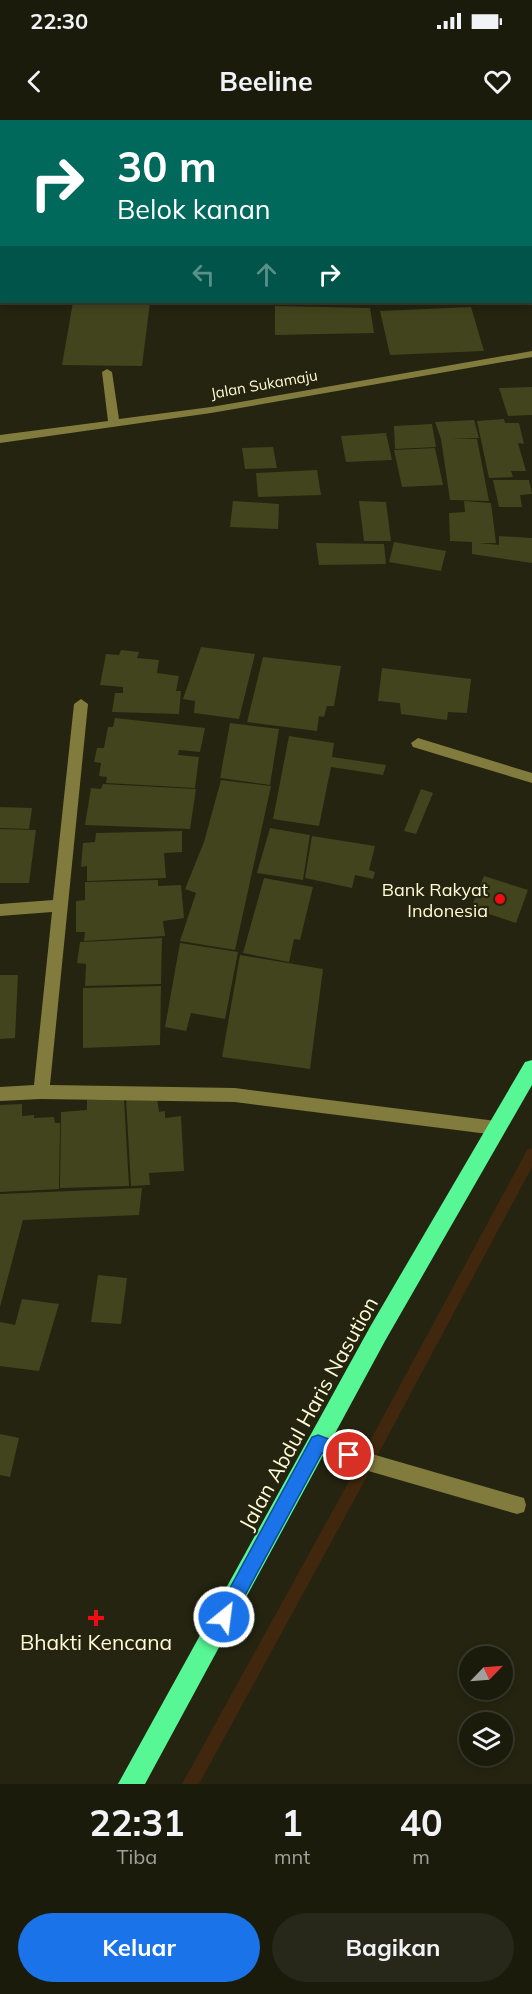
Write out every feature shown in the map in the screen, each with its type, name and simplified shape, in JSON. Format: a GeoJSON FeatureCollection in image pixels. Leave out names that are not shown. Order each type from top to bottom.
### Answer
{"type":"FeatureCollection","features":[{"type":"Feature","properties":{"kind":"highway","name":"Jalan Abdul Haris Nasution"},"geometry":{"type":"LineString","coordinates":[[131,1784],[318,1443],[532,1068]]}},
{"type":"Feature","properties":{"kind":"street","name":"Jalan Sukamaju"},"geometry":{"type":"LineString","coordinates":[[0,439],[211,410],[532,354]]}},
{"type":"Feature","properties":{"kind":"street"},"geometry":{"type":"LineString","coordinates":[[108,372],[114,423]]}},
{"type":"Feature","properties":{"kind":"street"},"geometry":{"type":"LineString","coordinates":[[41,1092],[81,705]]}},
{"type":"Feature","properties":{"kind":"street"},"geometry":{"type":"LineString","coordinates":[[418,743],[532,778]]}},
{"type":"Feature","properties":{"kind":"street"},"geometry":{"type":"LineString","coordinates":[[0,910],[60,906]]}},
{"type":"Feature","properties":{"kind":"street"},"geometry":{"type":"LineString","coordinates":[[0,1094],[41,1092],[235,1095],[496,1128]]}},
{"type":"Feature","properties":{"kind":"street"},"geometry":{"type":"LineString","coordinates":[[318,1443],[364,1461],[517,1505]]}},
{"type":"Feature","properties":{"kind":"building"},"geometry":{"type":"Polygon","coordinates":[[[73,303],[150,303],[142,366],[62,365],[73,303]]]}},
{"type":"Feature","properties":{"kind":"building"},"geometry":{"type":"Polygon","coordinates":[[[291,303],[335,303],[335,305],[291,303]]]}},
{"type":"Feature","properties":{"kind":"building"},"geometry":{"type":"Polygon","coordinates":[[[275,306],[370,308],[374,333],[275,335],[275,306]]]}},
{"type":"Feature","properties":{"kind":"building"},"geometry":{"type":"Polygon","coordinates":[[[471,307],[484,351],[390,355],[380,311],[471,307]]]}},
{"type":"Feature","properties":{"kind":"building"},"geometry":{"type":"Polygon","coordinates":[[[532,387],[532,415],[508,416],[499,388],[532,387]]]}},
{"type":"Feature","properties":{"kind":"building"},"geometry":{"type":"Polygon","coordinates":[[[504,419],[505,423],[519,423],[524,444],[518,443],[526,471],[511,471],[513,477],[489,478],[477,421],[504,419]]]}},
{"type":"Feature","properties":{"kind":"building"},"geometry":{"type":"Polygon","coordinates":[[[474,420],[479,438],[451,439],[477,439],[489,501],[450,500],[441,439],[435,422],[474,420]]]}},
{"type":"Feature","properties":{"kind":"building"},"geometry":{"type":"Polygon","coordinates":[[[432,424],[436,447],[395,449],[394,426],[432,424]]]}},
{"type":"Feature","properties":{"kind":"building"},"geometry":{"type":"Polygon","coordinates":[[[386,433],[392,460],[346,462],[341,436],[386,433]]]}},
{"type":"Feature","properties":{"kind":"building"},"geometry":{"type":"Polygon","coordinates":[[[273,447],[277,468],[245,469],[242,448],[273,447]]]}},
{"type":"Feature","properties":{"kind":"building"},"geometry":{"type":"Polygon","coordinates":[[[435,448],[443,485],[402,487],[394,450],[435,448]]]}},
{"type":"Feature","properties":{"kind":"building"},"geometry":{"type":"Polygon","coordinates":[[[317,470],[321,495],[258,497],[256,473],[317,470]]]}},
{"type":"Feature","properties":{"kind":"building"},"geometry":{"type":"Polygon","coordinates":[[[493,480],[529,480],[532,494],[520,495],[522,507],[499,507],[493,480]]]}},
{"type":"Feature","properties":{"kind":"building"},"geometry":{"type":"Polygon","coordinates":[[[233,501],[279,504],[278,529],[230,527],[233,501]]]}},
{"type":"Feature","properties":{"kind":"building"},"geometry":{"type":"Polygon","coordinates":[[[359,501],[386,502],[391,541],[364,541],[359,501]]]}},
{"type":"Feature","properties":{"kind":"building"},"geometry":{"type":"Polygon","coordinates":[[[464,501],[491,503],[496,543],[479,543],[499,545],[499,536],[532,538],[532,563],[472,554],[472,542],[450,541],[449,513],[465,512],[464,501]]]}},
{"type":"Feature","properties":{"kind":"building"},"geometry":{"type":"Polygon","coordinates":[[[394,542],[446,551],[441,571],[389,562],[394,542]]]}},
{"type":"Feature","properties":{"kind":"building"},"geometry":{"type":"Polygon","coordinates":[[[316,543],[384,544],[386,564],[319,565],[316,543]]]}},
{"type":"Feature","properties":{"kind":"building"},"geometry":{"type":"Polygon","coordinates":[[[201,647],[255,654],[239,719],[194,713],[195,701],[183,699],[201,647]]]}},
{"type":"Feature","properties":{"kind":"building"},"geometry":{"type":"Polygon","coordinates":[[[121,650],[139,652],[137,658],[159,660],[157,673],[179,676],[176,691],[181,691],[179,714],[112,712],[115,693],[123,693],[123,687],[100,685],[106,654],[119,655],[121,650]]]}},
{"type":"Feature","properties":{"kind":"building"},"geometry":{"type":"Polygon","coordinates":[[[263,657],[341,666],[334,706],[327,706],[324,717],[319,716],[317,731],[247,722],[263,657]]]}},
{"type":"Feature","properties":{"kind":"building"},"geometry":{"type":"Polygon","coordinates":[[[382,668],[471,679],[467,713],[448,712],[447,720],[401,714],[400,703],[378,701],[382,668]]]}},
{"type":"Feature","properties":{"kind":"building"},"geometry":{"type":"Polygon","coordinates":[[[115,718],[205,728],[200,752],[179,750],[178,755],[199,757],[195,788],[106,783],[107,777],[99,776],[101,763],[94,762],[97,748],[104,748],[108,727],[113,727],[115,718]]]}},
{"type":"Feature","properties":{"kind":"building"},"geometry":{"type":"Polygon","coordinates":[[[230,723],[279,729],[270,785],[220,778],[230,723]]]}},
{"type":"Feature","properties":{"kind":"building"},"geometry":{"type":"Polygon","coordinates":[[[289,736],[334,743],[332,757],[386,765],[383,775],[331,767],[319,826],[273,819],[289,736]]]}},
{"type":"Feature","properties":{"kind":"building"},"geometry":{"type":"Polygon","coordinates":[[[221,780],[271,786],[235,950],[180,941],[196,893],[185,889],[204,842],[221,780]]]}},
{"type":"Feature","properties":{"kind":"building"},"geometry":{"type":"Polygon","coordinates":[[[103,784],[196,789],[190,829],[85,825],[91,788],[101,789],[103,784]]]}},
{"type":"Feature","properties":{"kind":"building"},"geometry":{"type":"Polygon","coordinates":[[[421,789],[433,793],[416,834],[404,831],[421,789]]]}},
{"type":"Feature","properties":{"kind":"building"},"geometry":{"type":"Polygon","coordinates":[[[0,807],[32,808],[29,829],[0,828],[0,807]]]}},
{"type":"Feature","properties":{"kind":"building"},"geometry":{"type":"Polygon","coordinates":[[[270,828],[310,835],[303,880],[257,873],[270,828]]]}},
{"type":"Feature","properties":{"kind":"building"},"geometry":{"type":"Polygon","coordinates":[[[0,829],[36,830],[29,883],[0,883],[0,829]]]}},
{"type":"Feature","properties":{"kind":"building"},"geometry":{"type":"Polygon","coordinates":[[[182,831],[182,852],[164,853],[166,878],[87,881],[87,866],[81,867],[83,843],[95,842],[96,833],[182,831]]]}},
{"type":"Feature","properties":{"kind":"building"},"geometry":{"type":"Polygon","coordinates":[[[312,836],[375,846],[369,870],[375,872],[373,879],[355,875],[352,888],[305,878],[312,836]]]}},
{"type":"Feature","properties":{"kind":"building","name":"Bank Rakyat Indonesia"},"geometry":{"type":"Polygon","coordinates":[[[484,876],[528,890],[516,923],[471,908],[484,876]]]}},
{"type":"Feature","properties":{"kind":"building"},"geometry":{"type":"Polygon","coordinates":[[[264,878],[313,887],[300,940],[294,939],[289,962],[243,953],[264,878]]]}},
{"type":"Feature","properties":{"kind":"building"},"geometry":{"type":"Polygon","coordinates":[[[158,880],[158,886],[181,885],[184,918],[163,921],[165,936],[84,941],[85,932],[76,932],[76,901],[85,900],[85,882],[158,880]]]}},
{"type":"Feature","properties":{"kind":"building"},"geometry":{"type":"Polygon","coordinates":[[[162,938],[161,984],[85,986],[86,964],[77,963],[80,942],[162,938]]]}},
{"type":"Feature","properties":{"kind":"building"},"geometry":{"type":"Polygon","coordinates":[[[180,943],[238,952],[225,1019],[191,1013],[186,1031],[165,1027],[180,943]]]}},
{"type":"Feature","properties":{"kind":"building"},"geometry":{"type":"Polygon","coordinates":[[[240,955],[323,969],[310,1069],[222,1057],[240,955]]]}},
{"type":"Feature","properties":{"kind":"building"},"geometry":{"type":"Polygon","coordinates":[[[0,975],[18,975],[15,1038],[0,1039],[0,975]]]}},
{"type":"Feature","properties":{"kind":"building"},"geometry":{"type":"Polygon","coordinates":[[[161,986],[160,1045],[83,1048],[83,988],[161,986]]]}},
{"type":"Feature","properties":{"kind":"building"},"geometry":{"type":"Polygon","coordinates":[[[157,1098],[159,1112],[165,1111],[165,1118],[181,1116],[184,1171],[149,1173],[150,1185],[131,1186],[126,1099],[157,1098]]]}},
{"type":"Feature","properties":{"kind":"building"},"geometry":{"type":"Polygon","coordinates":[[[124,1099],[129,1186],[60,1188],[61,1112],[87,1110],[87,1100],[124,1099]]]}},
{"type":"Feature","properties":{"kind":"building"},"geometry":{"type":"Polygon","coordinates":[[[22,1104],[22,1116],[54,1117],[55,1123],[60,1123],[59,1189],[0,1192],[0,1105],[22,1104]]]}},
{"type":"Feature","properties":{"kind":"building"},"geometry":{"type":"Polygon","coordinates":[[[142,1188],[139,1215],[23,1220],[0,1307],[0,1194],[142,1188]]]}},
{"type":"Feature","properties":{"kind":"building"},"geometry":{"type":"Polygon","coordinates":[[[98,1275],[127,1278],[121,1324],[91,1322],[98,1275]]]}},
{"type":"Feature","properties":{"kind":"building"},"geometry":{"type":"Polygon","coordinates":[[[22,1299],[59,1304],[39,1371],[0,1366],[0,1322],[15,1325],[22,1299]]]}},
{"type":"Feature","properties":{"kind":"building"},"geometry":{"type":"Polygon","coordinates":[[[0,1434],[19,1438],[10,1477],[0,1475],[0,1434]]]}},
{"type":"Feature","properties":{"kind":"waterway"},"geometry":{"type":"LineString","coordinates":[[369,1457],[532,1154]]}},
{"type":"Feature","properties":{"kind":"waterway"},"geometry":{"type":"LineString","coordinates":[[190,1784],[364,1468]]}},
{"type":"Feature","properties":{"kind":"place","name":"Bank Rakyat Indonesia"},"geometry":{"type":"Point","coordinates":[500,899]}},
{"type":"Feature","properties":{"kind":"place","name":"Bhakti Kencana"},"geometry":{"type":"Point","coordinates":[96,1618]}},
{"type":"Feature","properties":{"kind":"route"},"geometry":{"type":"LineString","coordinates":[[224,1617],[318,1443],[349,1455]]}}]}
